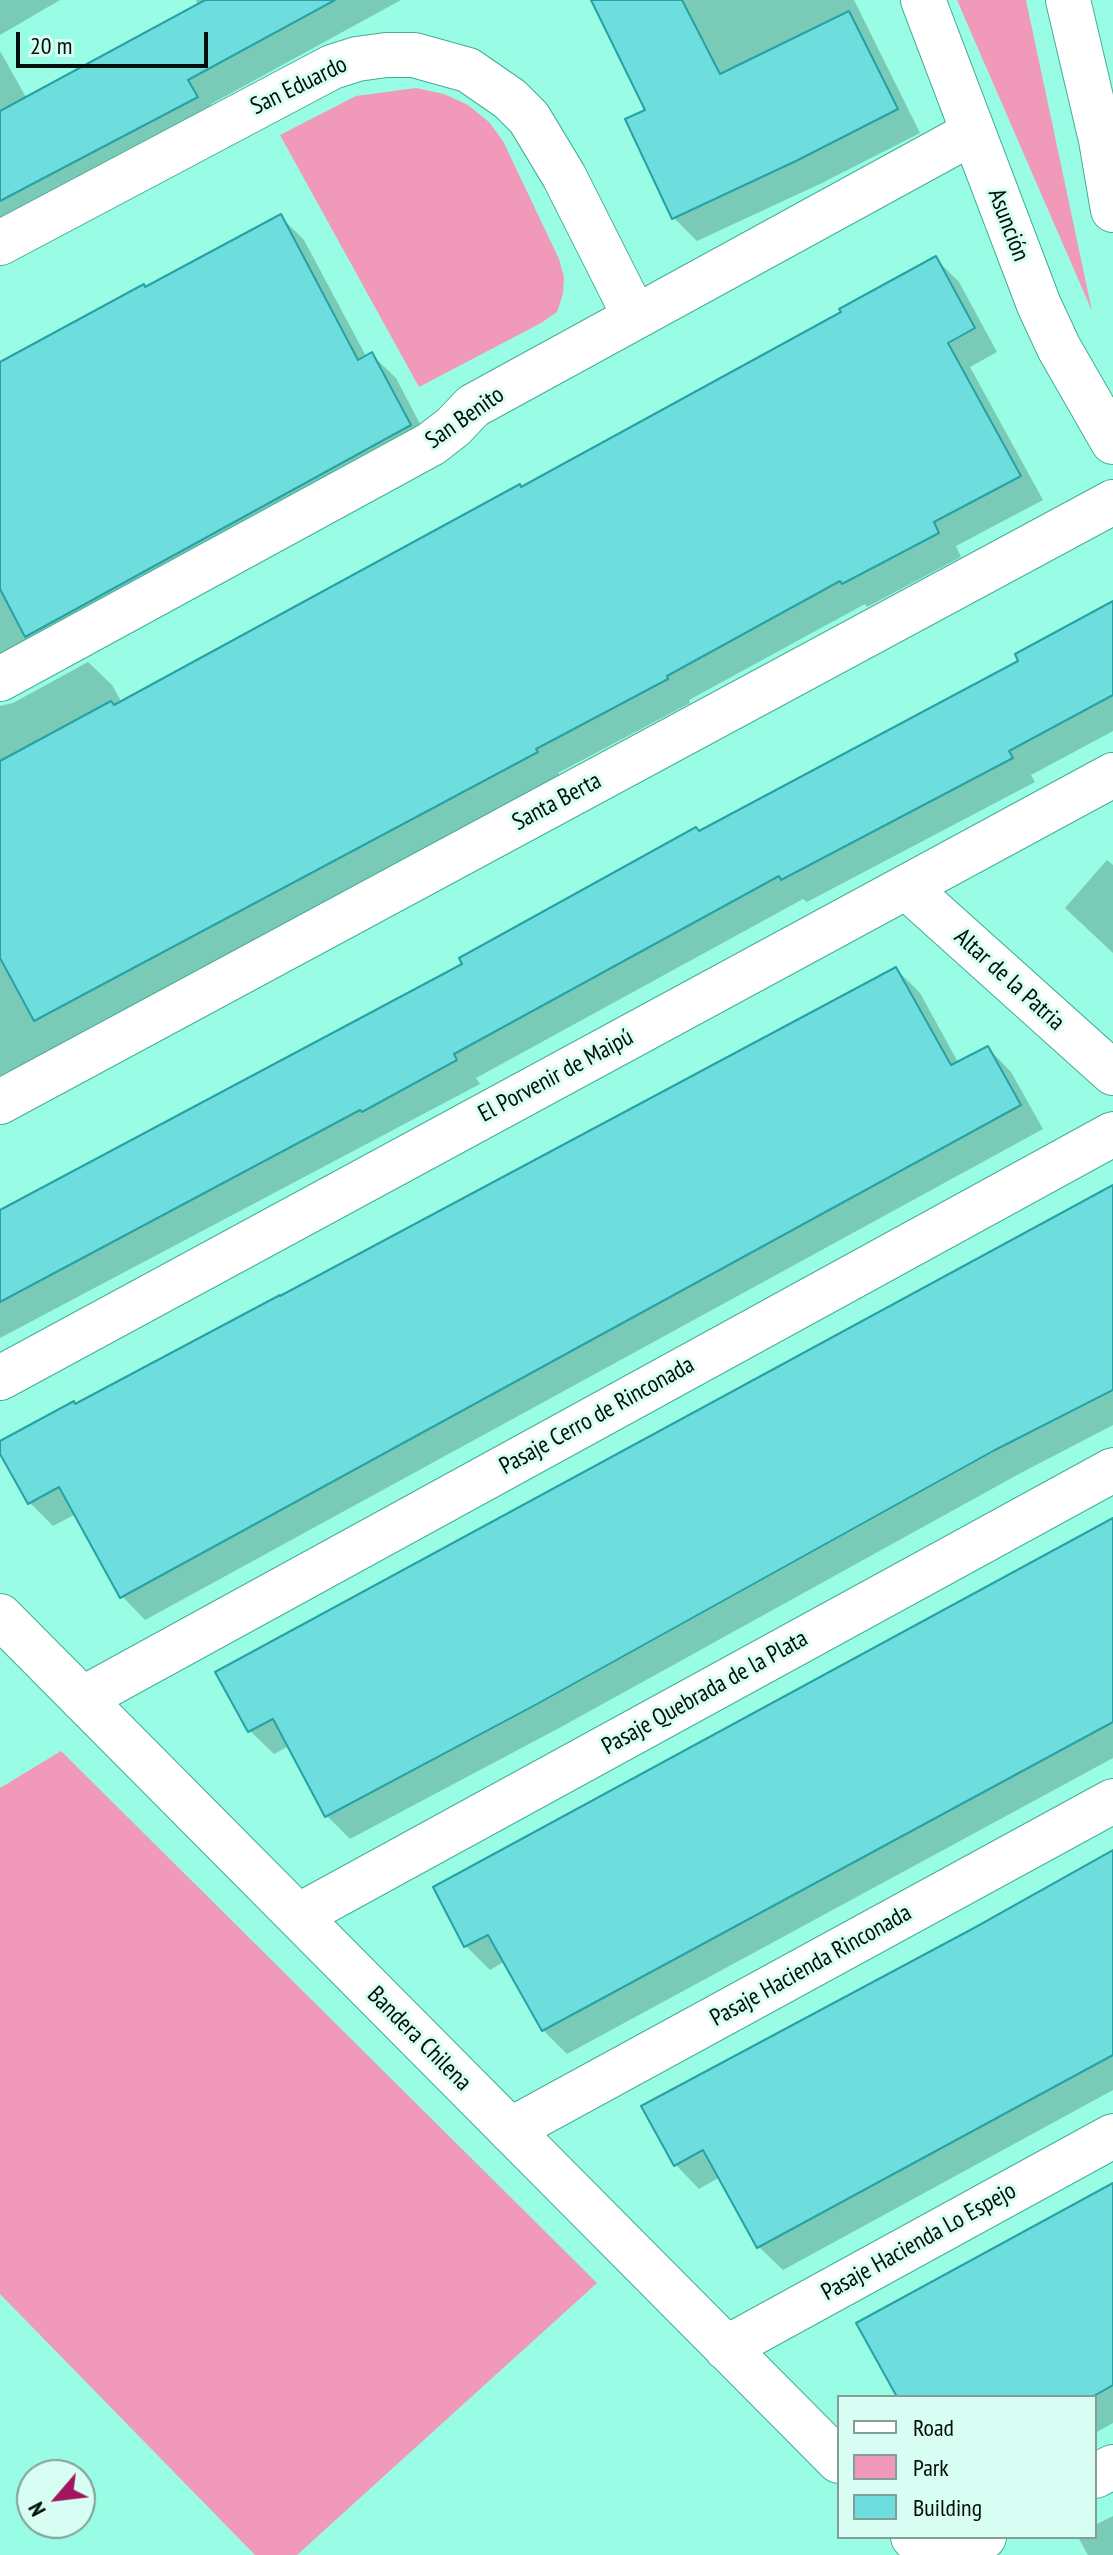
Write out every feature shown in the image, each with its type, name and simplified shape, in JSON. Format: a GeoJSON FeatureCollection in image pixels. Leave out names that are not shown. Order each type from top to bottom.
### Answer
{"type":"FeatureCollection","features":[{"type":"Feature","properties":{"kind":"street","name":"Asunción"},"geometry":{"type":"LineString","coordinates":[[923,0],[1052,334],[1113,442]]}},
{"type":"Feature","properties":{"kind":"street"},"geometry":{"type":"LineString","coordinates":[[1068,0],[1101,140],[1113,210]]}},
{"type":"Feature","properties":{"kind":"street","name":"San Eduardo"},"geometry":{"type":"LineString","coordinates":[[0,243],[332,67],[357,59],[414,55],[468,70],[510,99],[529,118],[564,176],[635,317]]}},
{"type":"Feature","properties":{"kind":"street","name":"San Benito"},"geometry":{"type":"LineString","coordinates":[[0,679],[431,444],[473,406],[972,133]]}},
{"type":"Feature","properties":{"kind":"street","name":"Santa Berta"},"geometry":{"type":"LineString","coordinates":[[0,1102],[1113,502]]}},
{"type":"Feature","properties":{"kind":"street","name":"El Porvenir de Maipú"},"geometry":{"type":"LineString","coordinates":[[0,1378],[1113,775]]}},
{"type":"Feature","properties":{"kind":"street","name":"Altar de la Patria"},"geometry":{"type":"LineString","coordinates":[[906,887],[1113,1073]]}},
{"type":"Feature","properties":{"kind":"street","name":"Pasaje Cerro de Rinconada"},"geometry":{"type":"LineString","coordinates":[[82,1699],[1113,1134]]}},
{"type":"Feature","properties":{"kind":"street","name":"Pasaje Quebrada de la Plata"},"geometry":{"type":"LineString","coordinates":[[298,1916],[1113,1470]]}},
{"type":"Feature","properties":{"kind":"street","name":"Bandera Chilena"},"geometry":{"type":"LineString","coordinates":[[0,1616],[837,2459]]}},
{"type":"Feature","properties":{"kind":"street","name":"Pasaje Hacienda Rinconada"},"geometry":{"type":"LineString","coordinates":[[510,2130],[1113,1801]]}},
{"type":"Feature","properties":{"kind":"street","name":"Pasaje Hacienda Lo Espejo"},"geometry":{"type":"LineString","coordinates":[[726,2348],[1113,2136]]}},
{"type":"Feature","properties":{"kind":"street"},"geometry":{"type":"LineString","coordinates":[[915,2539],[931,2555]]}},
{"type":"Feature","properties":{"kind":"street"},"geometry":{"type":"LineString","coordinates":[[951,2555],[980,2539]]}},
{"type":"Feature","properties":{"kind":"green space"},"geometry":{"type":"Polygon","coordinates":[[[957,0],[1026,0],[1092,311],[957,0]]]}},
{"type":"Feature","properties":{"kind":"green space"},"geometry":{"type":"Polygon","coordinates":[[[416,88],[444,94],[468,105],[489,122],[503,141],[559,259],[564,277],[557,312],[419,387],[280,135],[356,96],[416,88]]]}},
{"type":"Feature","properties":{"kind":"green space"},"geometry":{"type":"Polygon","coordinates":[[[61,1751],[597,2283],[297,2555],[255,2555],[0,2294],[0,1788],[61,1751]]]}},
{"type":"Feature","properties":{"kind":"building"},"geometry":{"type":"Polygon","coordinates":[[[205,0],[335,0],[188,80],[198,97],[0,201],[0,111],[205,0]]]}},
{"type":"Feature","properties":{"kind":"building"},"geometry":{"type":"Polygon","coordinates":[[[591,0],[682,0],[720,74],[849,11],[898,109],[672,219],[625,119],[645,110],[591,0]]]}},
{"type":"Feature","properties":{"kind":"building"},"geometry":{"type":"Polygon","coordinates":[[[281,214],[358,360],[372,352],[411,425],[25,637],[0,589],[0,362],[281,214]]]}},
{"type":"Feature","properties":{"kind":"building"},"geometry":{"type":"Polygon","coordinates":[[[936,256],[975,328],[948,343],[1021,476],[934,522],[939,533],[842,584],[840,581],[667,676],[668,679],[536,749],[538,752],[34,1021],[0,958],[0,761],[111,701],[114,705],[520,484],[521,487],[841,312],[839,309],[936,256]]]}},
{"type":"Feature","properties":{"kind":"building"},"geometry":{"type":"Polygon","coordinates":[[[1113,601],[1113,695],[1009,751],[1013,758],[781,880],[779,876],[454,1054],[457,1060],[362,1112],[360,1110],[0,1302],[0,1210],[462,964],[459,958],[696,827],[699,831],[1018,661],[1015,654],[1113,601]]]}},
{"type":"Feature","properties":{"kind":"building"},"geometry":{"type":"Polygon","coordinates":[[[896,967],[951,1065],[988,1046],[1021,1105],[120,1598],[59,1487],[28,1504],[0,1454],[0,1441],[280,1296],[896,967]]]}},
{"type":"Feature","properties":{"kind":"building"},"geometry":{"type":"Polygon","coordinates":[[[1113,1185],[1113,1390],[993,1451],[537,1704],[325,1817],[273,1719],[248,1732],[215,1672],[1113,1185]]]}},
{"type":"Feature","properties":{"kind":"building"},"geometry":{"type":"Polygon","coordinates":[[[1113,1518],[1113,1722],[542,2031],[488,1935],[464,1947],[433,1887],[1113,1518]]]}},
{"type":"Feature","properties":{"kind":"building"},"geometry":{"type":"Polygon","coordinates":[[[1113,1850],[1113,2055],[757,2248],[703,2150],[674,2166],[641,2106],[1113,1850]]]}},
{"type":"Feature","properties":{"kind":"building"},"geometry":{"type":"Polygon","coordinates":[[[1113,2183],[1113,2385],[1096,2395],[896,2395],[856,2323],[1113,2183]]]}}]}
